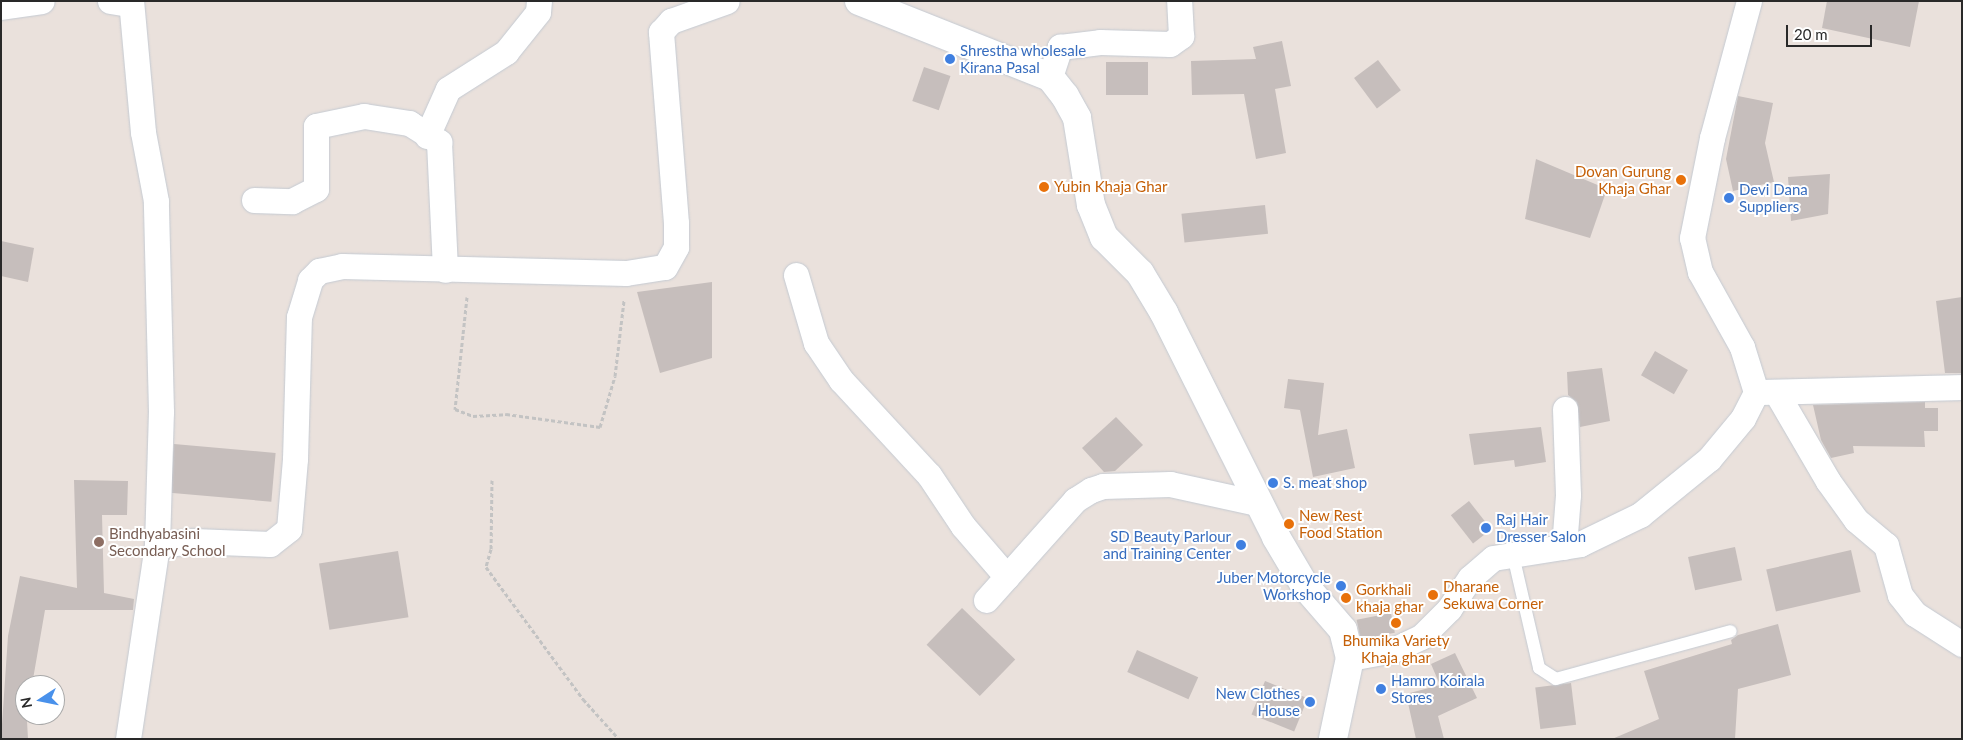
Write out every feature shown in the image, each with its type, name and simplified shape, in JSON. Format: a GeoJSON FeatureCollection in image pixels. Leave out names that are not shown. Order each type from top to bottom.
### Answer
{"type":"FeatureCollection","features":[{"type":"Feature","properties":{"kind":"street"},"geometry":{"type":"LineString","coordinates":[[1,7],[42,1]]}},
{"type":"Feature","properties":{"kind":"street"},"geometry":{"type":"LineString","coordinates":[[427,136],[448,89],[506,52],[538,12],[538,1]]}},
{"type":"Feature","properties":{"kind":"street"},"geometry":{"type":"LineString","coordinates":[[157,544],[194,541],[270,544],[288,528],[295,459],[299,317],[310,280],[319,271],[342,266],[456,270],[626,272],[664,267],[676,247],[661,32],[671,21],[726,1]]}},
{"type":"Feature","properties":{"kind":"street"},"geometry":{"type":"LineString","coordinates":[[859,1],[1050,77],[1077,118],[1091,204],[1104,237],[1140,272],[1164,313],[1257,503],[1305,586],[1343,630],[1350,658],[1333,739]]}},
{"type":"Feature","properties":{"kind":"street"},"geometry":{"type":"LineString","coordinates":[[1050,77],[1060,47],[1100,42],[1170,44],[1181,36],[1179,1]]}},
{"type":"Feature","properties":{"kind":"street"},"geometry":{"type":"LineString","coordinates":[[1749,1],[1712,138],[1692,238],[1700,272],[1766,392],[1856,520],[1886,545],[1900,595],[1915,614],[1962,644]]}},
{"type":"Feature","properties":{"kind":"street"},"geometry":{"type":"LineString","coordinates":[[124,2],[143,132],[156,202],[161,412],[157,544],[128,739]]}},
{"type":"Feature","properties":{"kind":"street"},"geometry":{"type":"LineString","coordinates":[[254,200],[292,201],[316,189],[316,126],[364,116],[409,123],[438,142],[456,270]]}},
{"type":"Feature","properties":{"kind":"street"},"geometry":{"type":"LineString","coordinates":[[796,275],[816,343],[841,380],[929,475],[963,526],[1007,578]]}},
{"type":"Feature","properties":{"kind":"street"},"geometry":{"type":"LineString","coordinates":[[1350,658],[1393,650],[1421,637],[1449,610],[1470,578],[1493,558],[1580,544],[1640,515],[1701,466],[1766,392],[1962,387]]}},
{"type":"Feature","properties":{"kind":"street"},"geometry":{"type":"LineString","coordinates":[[1564,547],[1568,495],[1565,409]]}},
{"type":"Feature","properties":{"kind":"street"},"geometry":{"type":"LineString","coordinates":[[986,600],[1075,500],[1103,486],[1170,484],[1257,503]]}},
{"type":"Feature","properties":{"kind":"lane"},"geometry":{"type":"LineString","coordinates":[[1513,555],[1540,668],[1556,679],[1731,631]]}},
{"type":"Feature","properties":{"kind":"path"},"geometry":{"type":"LineString","coordinates":[[456,270],[464,352],[455,409],[473,416],[506,414],[600,427],[615,376],[626,272]]}},
{"type":"Feature","properties":{"kind":"path"},"geometry":{"type":"LineString","coordinates":[[492,480],[491,549],[486,567],[583,699],[619,739]]}},
{"type":"Feature","properties":{"kind":"building"},"geometry":{"type":"Polygon","coordinates":[[[1827,1],[1919,1],[1910,47],[1822,28],[1827,1]]]}},
{"type":"Feature","properties":{"kind":"building"},"geometry":{"type":"Polygon","coordinates":[[[1282,41],[1291,86],[1275,89],[1286,153],[1256,159],[1244,94],[1192,95],[1191,61],[1256,59],[1253,47],[1282,41]]]}},
{"type":"Feature","properties":{"kind":"building"},"geometry":{"type":"Polygon","coordinates":[[[1378,60],[1401,90],[1377,108],[1354,78],[1378,60]]]}},
{"type":"Feature","properties":{"kind":"building"},"geometry":{"type":"Polygon","coordinates":[[[1106,62],[1148,62],[1148,95],[1106,95],[1106,62]]]}},
{"type":"Feature","properties":{"kind":"building"},"geometry":{"type":"Polygon","coordinates":[[[924,67],[950,76],[939,110],[912,101],[924,67]]]}},
{"type":"Feature","properties":{"kind":"building"},"geometry":{"type":"Polygon","coordinates":[[[1738,96],[1773,103],[1765,143],[1774,182],[1733,191],[1726,159],[1738,96]]]}},
{"type":"Feature","properties":{"kind":"building"},"geometry":{"type":"Polygon","coordinates":[[[1536,159],[1607,189],[1590,238],[1525,219],[1536,159]]]}},
{"type":"Feature","properties":{"kind":"building"},"geometry":{"type":"Polygon","coordinates":[[[1830,174],[1828,214],[1791,221],[1788,177],[1830,174]]]}},
{"type":"Feature","properties":{"kind":"building"},"geometry":{"type":"Polygon","coordinates":[[[1265,205],[1268,234],[1184,243],[1181,214],[1265,205]]]}},
{"type":"Feature","properties":{"kind":"building"},"geometry":{"type":"Polygon","coordinates":[[[1,241],[34,248],[28,282],[1,276],[1,241]]]}},
{"type":"Feature","properties":{"kind":"building"},"geometry":{"type":"Polygon","coordinates":[[[712,282],[712,358],[660,373],[637,292],[712,282]]]}},
{"type":"Feature","properties":{"kind":"building"},"geometry":{"type":"Polygon","coordinates":[[[1962,297],[1962,373],[1945,373],[1936,301],[1962,297]]]}},
{"type":"Feature","properties":{"kind":"building"},"geometry":{"type":"Polygon","coordinates":[[[1655,351],[1688,370],[1674,394],[1641,375],[1655,351]]]}},
{"type":"Feature","properties":{"kind":"building"},"geometry":{"type":"Polygon","coordinates":[[[1602,368],[1610,421],[1580,427],[1577,402],[1568,395],[1567,372],[1602,368]]]}},
{"type":"Feature","properties":{"kind":"building"},"geometry":{"type":"Polygon","coordinates":[[[1288,379],[1324,383],[1318,435],[1347,429],[1355,468],[1313,477],[1300,410],[1284,408],[1288,379]]]}},
{"type":"Feature","properties":{"kind":"building"},"geometry":{"type":"Polygon","coordinates":[[[1925,402],[1925,408],[1938,408],[1938,431],[1924,431],[1925,447],[1853,446],[1854,453],[1831,458],[1821,440],[1813,405],[1925,402]]]}},
{"type":"Feature","properties":{"kind":"building"},"geometry":{"type":"Polygon","coordinates":[[[1116,417],[1143,445],[1115,471],[1104,472],[1082,448],[1116,417]]]}},
{"type":"Feature","properties":{"kind":"building"},"geometry":{"type":"Polygon","coordinates":[[[1541,427],[1546,462],[1515,467],[1514,460],[1474,465],[1469,434],[1541,427]]]}},
{"type":"Feature","properties":{"kind":"building"},"geometry":{"type":"Polygon","coordinates":[[[174,444],[276,453],[271,502],[170,493],[174,444]]]}},
{"type":"Feature","properties":{"kind":"building"},"geometry":{"type":"Polygon","coordinates":[[[74,480],[128,481],[127,515],[102,515],[104,593],[134,599],[133,610],[45,610],[34,675],[15,675],[15,725],[27,725],[28,739],[1,739],[8,636],[20,576],[77,588],[74,480]]]}},
{"type":"Feature","properties":{"kind":"building"},"geometry":{"type":"Polygon","coordinates":[[[1469,501],[1491,529],[1473,544],[1451,515],[1469,501]]]}},
{"type":"Feature","properties":{"kind":"building"},"geometry":{"type":"Polygon","coordinates":[[[1735,547],[1742,580],[1695,590],[1688,557],[1735,547]]]}},
{"type":"Feature","properties":{"kind":"building"},"geometry":{"type":"Polygon","coordinates":[[[1851,550],[1861,592],[1776,611],[1766,570],[1851,550]]]}},
{"type":"Feature","properties":{"kind":"building"},"geometry":{"type":"Polygon","coordinates":[[[398,551],[408,617],[329,630],[319,564],[398,551]]]}},
{"type":"Feature","properties":{"kind":"building"},"geometry":{"type":"Polygon","coordinates":[[[962,608],[1015,659],[980,696],[927,645],[962,608]]]}},
{"type":"Feature","properties":{"kind":"building"},"geometry":{"type":"Polygon","coordinates":[[[1391,613],[1395,633],[1360,639],[1357,620],[1391,613]]]}},
{"type":"Feature","properties":{"kind":"building"},"geometry":{"type":"Polygon","coordinates":[[[1778,624],[1791,675],[1738,689],[1735,739],[1612,739],[1659,719],[1644,671],[1732,644],[1731,640],[1738,635],[1778,624]]]}},
{"type":"Feature","properties":{"kind":"building"},"geometry":{"type":"Polygon","coordinates":[[[1137,650],[1198,677],[1188,699],[1127,672],[1137,650]]]}},
{"type":"Feature","properties":{"kind":"building"},"geometry":{"type":"Polygon","coordinates":[[[1455,653],[1477,698],[1438,716],[1444,739],[1416,739],[1406,694],[1440,685],[1431,664],[1455,653]]]}},
{"type":"Feature","properties":{"kind":"building"},"geometry":{"type":"Polygon","coordinates":[[[1265,681],[1308,698],[1294,732],[1252,714],[1265,681]]]}},
{"type":"Feature","properties":{"kind":"building"},"geometry":{"type":"Polygon","coordinates":[[[1571,683],[1576,725],[1540,729],[1535,687],[1571,683]]]}},
{"type":"Feature","properties":{"kind":"place","name":"Shrestha wholesale Kirana Pasal"},"geometry":{"type":"Point","coordinates":[950,59]}},
{"type":"Feature","properties":{"kind":"place","name":"Dovan Gurung Khaja Ghar"},"geometry":{"type":"Point","coordinates":[1681,180]}},
{"type":"Feature","properties":{"kind":"place","name":"Yubin Khaja Ghar"},"geometry":{"type":"Point","coordinates":[1044,187]}},
{"type":"Feature","properties":{"kind":"place","name":"Devi Dana Suppliers"},"geometry":{"type":"Point","coordinates":[1729,198]}},
{"type":"Feature","properties":{"kind":"place","name":"S. meat shop"},"geometry":{"type":"Point","coordinates":[1273,483]}},
{"type":"Feature","properties":{"kind":"place","name":"New Rest Food Station"},"geometry":{"type":"Point","coordinates":[1289,524]}},
{"type":"Feature","properties":{"kind":"place","name":"Raj Hair Dresser Salon"},"geometry":{"type":"Point","coordinates":[1486,528]}},
{"type":"Feature","properties":{"kind":"place","name":"Bindhyabasini Secondary School"},"geometry":{"type":"Point","coordinates":[99,542]}},
{"type":"Feature","properties":{"kind":"place","name":"SD Beauty Parlour and Training Center"},"geometry":{"type":"Point","coordinates":[1241,545]}},
{"type":"Feature","properties":{"kind":"place","name":"Juber Motorcycle Workshop"},"geometry":{"type":"Point","coordinates":[1341,586]}},
{"type":"Feature","properties":{"kind":"place","name":"Dharane Sekuwa Corner"},"geometry":{"type":"Point","coordinates":[1433,595]}},
{"type":"Feature","properties":{"kind":"place","name":"Gorkhali khaja ghar"},"geometry":{"type":"Point","coordinates":[1346,598]}},
{"type":"Feature","properties":{"kind":"place","name":"Bhumika Variety Khaja ghar"},"geometry":{"type":"Point","coordinates":[1396,623]}},
{"type":"Feature","properties":{"kind":"place","name":"Hamro Koirala Stores"},"geometry":{"type":"Point","coordinates":[1381,689]}},
{"type":"Feature","properties":{"kind":"place","name":"New Clothes House"},"geometry":{"type":"Point","coordinates":[1310,702]}}]}
